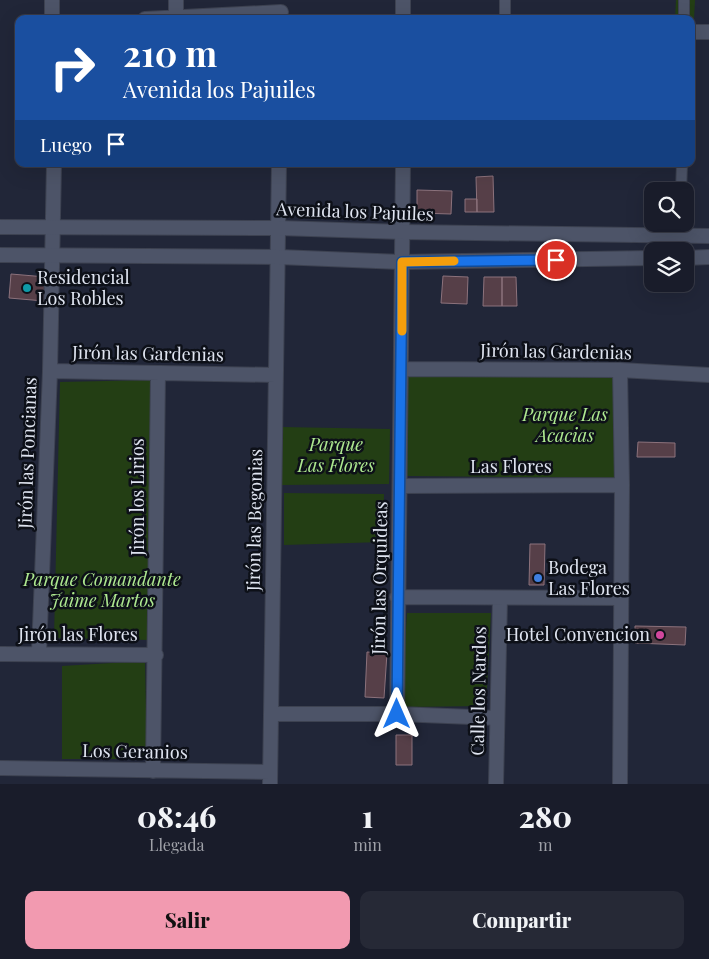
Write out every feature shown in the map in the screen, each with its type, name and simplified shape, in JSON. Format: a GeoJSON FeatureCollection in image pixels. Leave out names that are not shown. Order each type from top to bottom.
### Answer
{"type":"FeatureCollection","features":[{"type":"Feature","properties":{"kind":"street"},"geometry":{"type":"LineString","coordinates":[[52,0],[52,15]]}},
{"type":"Feature","properties":{"kind":"street"},"geometry":{"type":"LineString","coordinates":[[176,0],[176,15]]}},
{"type":"Feature","properties":{"kind":"street"},"geometry":{"type":"LineString","coordinates":[[402,15],[403,0]]}},
{"type":"Feature","properties":{"kind":"street"},"geometry":{"type":"LineString","coordinates":[[505,0],[505,15]]}},
{"type":"Feature","properties":{"kind":"street"},"geometry":{"type":"LineString","coordinates":[[684,0],[684,15]]}},
{"type":"Feature","properties":{"kind":"street"},"geometry":{"type":"LineString","coordinates":[[206,15],[281,10]]}},
{"type":"Feature","properties":{"kind":"street"},"geometry":{"type":"LineString","coordinates":[[695,32],[709,32]]}},
{"type":"Feature","properties":{"kind":"street","name":"Jirón las Poncianas"},"geometry":{"type":"LineString","coordinates":[[39,652],[50,371],[54,167]]}},
{"type":"Feature","properties":{"kind":"street","name":"Jirón las Begonias"},"geometry":{"type":"LineString","coordinates":[[270,778],[279,167]]}},
{"type":"Feature","properties":{"kind":"street","name":"Jirón las Orquideas"},"geometry":{"type":"LineString","coordinates":[[397,714],[403,167]]}},
{"type":"Feature","properties":{"kind":"street"},"geometry":{"type":"LineString","coordinates":[[681,182],[682,167]]}},
{"type":"Feature","properties":{"kind":"street","name":"Avenida los Pajuiles"},"geometry":{"type":"LineString","coordinates":[[0,227],[54,229],[279,228],[403,232],[644,230]]}},
{"type":"Feature","properties":{"kind":"street","name":"Avenida los Pajuiles"},"geometry":{"type":"LineString","coordinates":[[690,232],[709,236]]}},
{"type":"Feature","properties":{"kind":"street"},"geometry":{"type":"LineString","coordinates":[[0,255],[279,257],[402,262],[644,258]]}},
{"type":"Feature","properties":{"kind":"street"},"geometry":{"type":"LineString","coordinates":[[694,258],[709,257]]}},
{"type":"Feature","properties":{"kind":"street","name":"Jirón las Gardenias"},"geometry":{"type":"LineString","coordinates":[[402,369],[620,370],[709,376]]}},
{"type":"Feature","properties":{"kind":"street"},"geometry":{"type":"LineString","coordinates":[[620,370],[622,485],[620,784]]}},
{"type":"Feature","properties":{"kind":"street","name":"Jirón las Gardenias"},"geometry":{"type":"LineString","coordinates":[[50,371],[276,375]]}},
{"type":"Feature","properties":{"kind":"street","name":"Jirón los Lirios"},"geometry":{"type":"LineString","coordinates":[[153,771],[156,655],[158,372]]}},
{"type":"Feature","properties":{"kind":"street","name":"Las Flores"},"geometry":{"type":"LineString","coordinates":[[400,486],[622,485]]}},
{"type":"Feature","properties":{"kind":"street"},"geometry":{"type":"LineString","coordinates":[[398,597],[621,598]]}},
{"type":"Feature","properties":{"kind":"street","name":"Calle los Nardos"},"geometry":{"type":"LineString","coordinates":[[496,784],[500,598]]}},
{"type":"Feature","properties":{"kind":"street","name":"Jirón las Flores"},"geometry":{"type":"LineString","coordinates":[[0,654],[39,652],[156,655]]}},
{"type":"Feature","properties":{"kind":"street"},"geometry":{"type":"LineString","coordinates":[[272,714],[397,714],[497,718]]}},
{"type":"Feature","properties":{"kind":"street","name":"Los Geranios"},"geometry":{"type":"LineString","coordinates":[[0,768],[153,771],[270,778]]}},
{"type":"Feature","properties":{"kind":"green space"},"geometry":{"type":"Polygon","coordinates":[[[676,0],[695,0],[694,15],[675,15],[676,0]]]}},
{"type":"Feature","properties":{"kind":"green space","name":"Parque Las Acacias"},"geometry":{"type":"Polygon","coordinates":[[[617,373],[617,478],[407,476],[406,374],[617,373]]]}},
{"type":"Feature","properties":{"kind":"green space","name":"Parque Comandante Jaime Martos"},"geometry":{"type":"Polygon","coordinates":[[[150,380],[150,640],[54,638],[60,382],[150,380]]]}},
{"type":"Feature","properties":{"kind":"green space","name":"Parque Las Flores"},"geometry":{"type":"Polygon","coordinates":[[[282,427],[390,429],[389,484],[281,485],[282,427]]]}},
{"type":"Feature","properties":{"kind":"green space"},"geometry":{"type":"Polygon","coordinates":[[[284,493],[384,494],[383,542],[284,545],[284,493]]]}},
{"type":"Feature","properties":{"kind":"green space"},"geometry":{"type":"Polygon","coordinates":[[[407,613],[491,613],[486,706],[401,707],[407,613]]]}},
{"type":"Feature","properties":{"kind":"green space"},"geometry":{"type":"Polygon","coordinates":[[[145,661],[147,759],[62,759],[62,666],[145,661]]]}},
{"type":"Feature","properties":{"kind":"building"},"geometry":{"type":"Polygon","coordinates":[[[493,176],[494,212],[477,212],[476,177],[493,176]]]}},
{"type":"Feature","properties":{"kind":"building"},"geometry":{"type":"Polygon","coordinates":[[[417,190],[452,191],[451,214],[417,213],[417,190]]]}},
{"type":"Feature","properties":{"kind":"building"},"geometry":{"type":"Polygon","coordinates":[[[465,199],[477,199],[477,212],[465,212],[465,199]]]}},
{"type":"Feature","properties":{"kind":"building","name":"Residencial Los Robles"},"geometry":{"type":"Polygon","coordinates":[[[11,274],[46,277],[44,301],[9,298],[11,274]]]}},
{"type":"Feature","properties":{"kind":"building"},"geometry":{"type":"Polygon","coordinates":[[[443,276],[468,277],[467,304],[441,303],[443,276]]]}},
{"type":"Feature","properties":{"kind":"building"},"geometry":{"type":"Polygon","coordinates":[[[484,277],[502,277],[502,306],[483,306],[484,277]]]}},
{"type":"Feature","properties":{"kind":"building"},"geometry":{"type":"Polygon","coordinates":[[[502,277],[516,277],[517,306],[502,306],[502,277]]]}},
{"type":"Feature","properties":{"kind":"building"},"geometry":{"type":"Polygon","coordinates":[[[638,442],[675,443],[675,457],[637,457],[638,442]]]}},
{"type":"Feature","properties":{"kind":"building"},"geometry":{"type":"Polygon","coordinates":[[[530,544],[545,544],[544,585],[529,585],[530,544]]]}},
{"type":"Feature","properties":{"kind":"building","name":"Hotel Convencion"},"geometry":{"type":"Polygon","coordinates":[[[635,626],[686,627],[685,645],[635,643],[635,626]]]}},
{"type":"Feature","properties":{"kind":"building"},"geometry":{"type":"Polygon","coordinates":[[[367,652],[387,653],[384,698],[365,697],[367,652]]]}},
{"type":"Feature","properties":{"kind":"building"},"geometry":{"type":"Polygon","coordinates":[[[396,735],[412,735],[412,765],[396,765],[396,735]]]}},
{"type":"Feature","properties":{"kind":"slow traffic"},"geometry":{"type":"LineString","coordinates":[[402,331],[402,262],[454,261]]}},
{"type":"Feature","properties":{"kind":"place","name":"Residencial Los Robles"},"geometry":{"type":"Point","coordinates":[27,288]}},
{"type":"Feature","properties":{"kind":"place","name":"Bodega Las Flores"},"geometry":{"type":"Point","coordinates":[538,578]}},
{"type":"Feature","properties":{"kind":"place","name":"Hotel Convencion"},"geometry":{"type":"Point","coordinates":[660,635]}},
{"type":"Feature","properties":{"kind":"route"},"geometry":{"type":"LineString","coordinates":[[397,714],[402,262],[556,260]]}}]}
